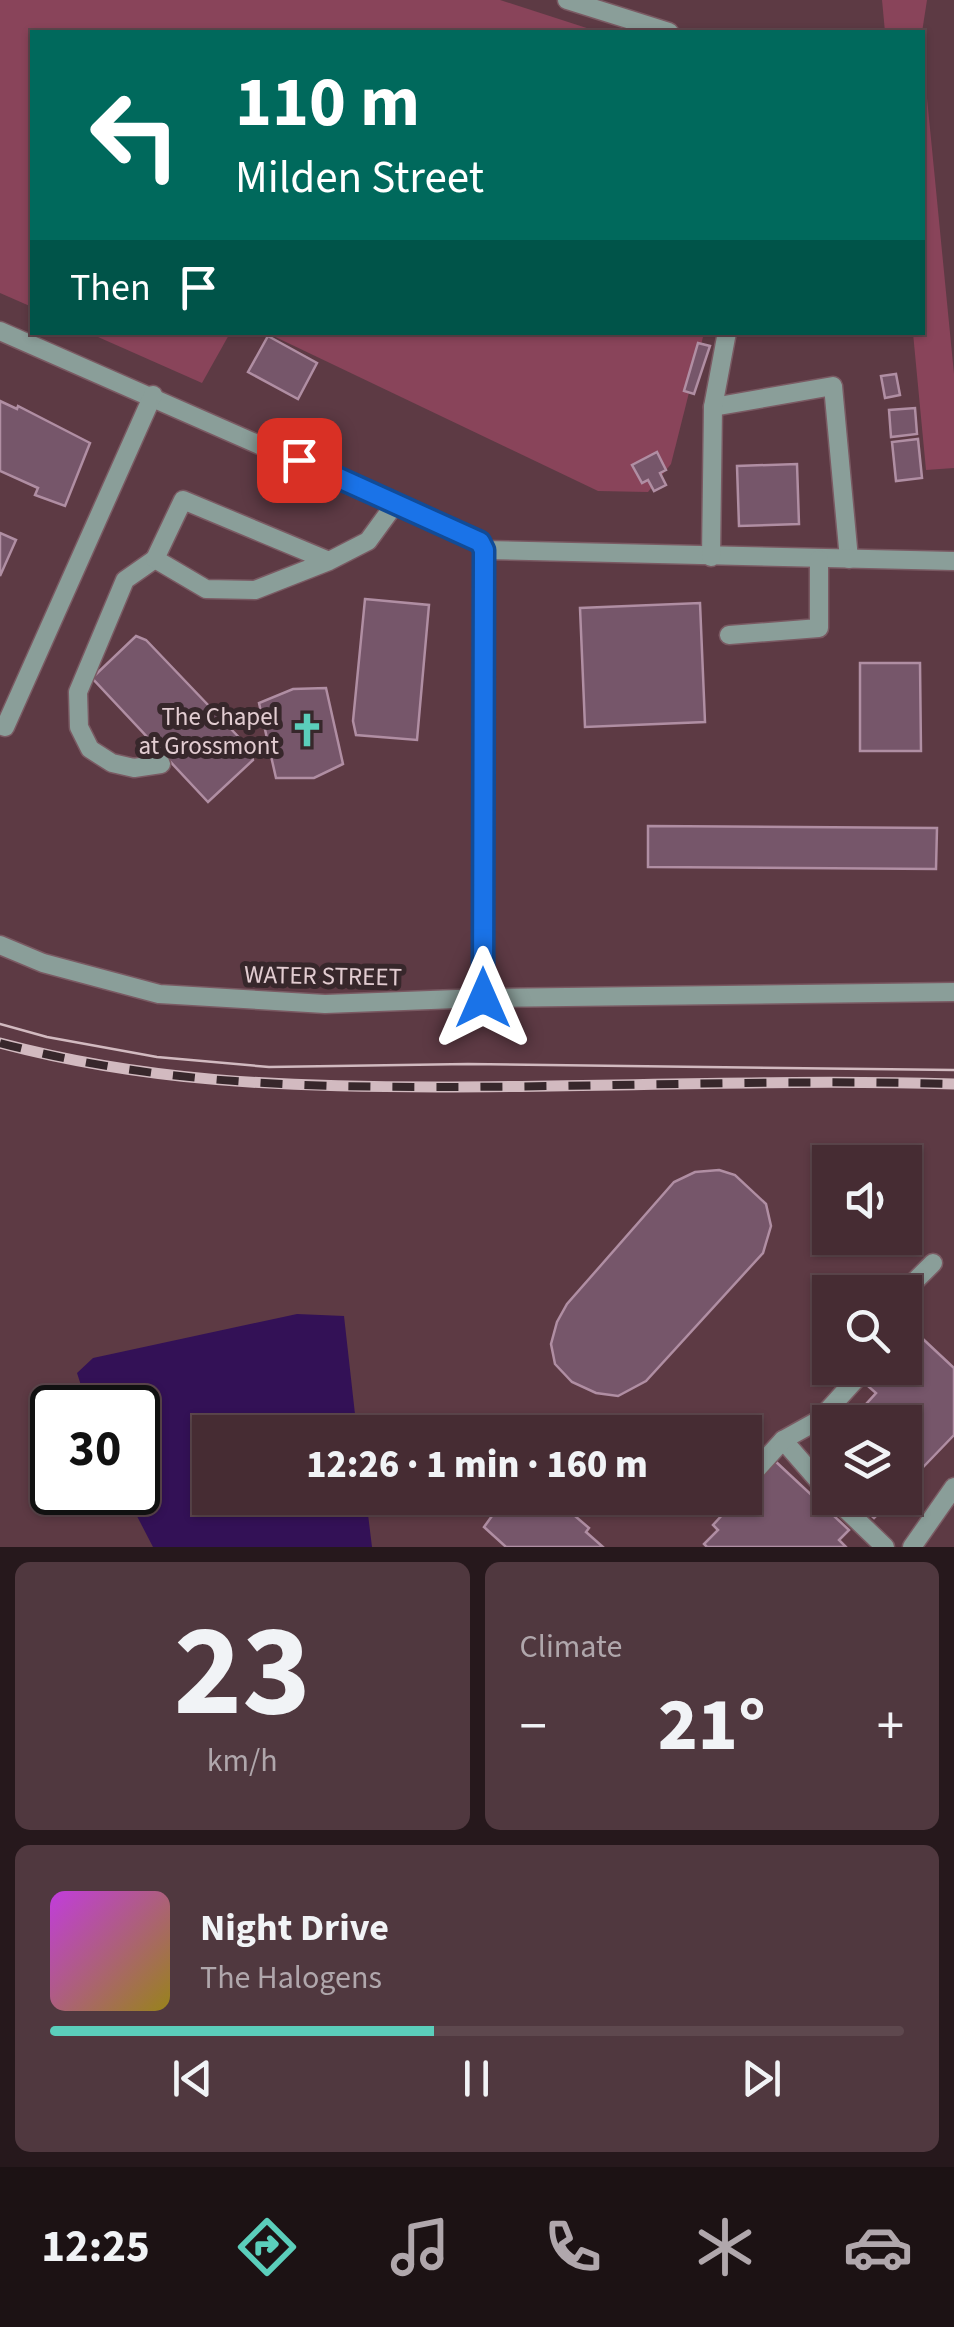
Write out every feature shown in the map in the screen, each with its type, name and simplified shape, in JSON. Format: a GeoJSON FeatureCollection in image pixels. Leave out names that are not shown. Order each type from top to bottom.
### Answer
{"type":"FeatureCollection","features":[{"type":"Feature","properties":{"kind":"street"},"geometry":{"type":"LineString","coordinates":[[567,0],[664,30]]}},
{"type":"Feature","properties":{"kind":"street"},"geometry":{"type":"LineString","coordinates":[[0,331],[480,542],[484,550],[483,998]]}},
{"type":"Feature","properties":{"kind":"street"},"geometry":{"type":"LineString","coordinates":[[711,557],[713,407],[726,335]]}},
{"type":"Feature","properties":{"kind":"street"},"geometry":{"type":"LineString","coordinates":[[713,407],[833,386],[844,559]]}},
{"type":"Feature","properties":{"kind":"street"},"geometry":{"type":"LineString","coordinates":[[0,725],[5,728],[153,396]]}},
{"type":"Feature","properties":{"kind":"street"},"geometry":{"type":"LineString","coordinates":[[161,764],[134,768],[112,763],[90,749],[79,727],[78,692],[125,580],[155,559],[182,500],[329,561]]}},
{"type":"Feature","properties":{"kind":"street"},"geometry":{"type":"LineString","coordinates":[[155,559],[206,589],[256,590],[329,561],[368,540],[395,504]]}},
{"type":"Feature","properties":{"kind":"street"},"geometry":{"type":"LineString","coordinates":[[484,550],[954,561]]}},
{"type":"Feature","properties":{"kind":"street"},"geometry":{"type":"LineString","coordinates":[[729,635],[819,628],[818,559]]}},
{"type":"Feature","properties":{"kind":"street","name":"WATER STREET"},"geometry":{"type":"LineString","coordinates":[[0,946],[43,964],[159,994],[324,1004],[954,992]]}},
{"type":"Feature","properties":{"kind":"street"},"geometry":{"type":"LineString","coordinates":[[921,1275],[933,1263]]}},
{"type":"Feature","properties":{"kind":"street"},"geometry":{"type":"LineString","coordinates":[[762,1463],[783,1440],[819,1420],[851,1385]]}},
{"type":"Feature","properties":{"kind":"street"},"geometry":{"type":"LineString","coordinates":[[783,1440],[812,1473]]}},
{"type":"Feature","properties":{"kind":"street"},"geometry":{"type":"LineString","coordinates":[[912,1547],[954,1487]]}},
{"type":"Feature","properties":{"kind":"street"},"geometry":{"type":"LineString","coordinates":[[851,1515],[884,1547]]}},
{"type":"Feature","properties":{"kind":"shaded area"},"geometry":{"type":"Polygon","coordinates":[[[0,0],[500,0],[593,30],[30,30],[30,306],[0,293],[0,0]]]}},
{"type":"Feature","properties":{"kind":"shaded area"},"geometry":{"type":"Polygon","coordinates":[[[882,0],[927,0],[922,30],[885,30],[882,0]]]}},
{"type":"Feature","properties":{"kind":"shaded area"},"geometry":{"type":"Polygon","coordinates":[[[925,77],[954,374],[954,468],[926,470],[913,335],[925,335],[925,77]]]}},
{"type":"Feature","properties":{"kind":"shaded area"},"geometry":{"type":"Polygon","coordinates":[[[94,335],[229,335],[202,383],[94,335]]]}},
{"type":"Feature","properties":{"kind":"shaded area"},"geometry":{"type":"Polygon","coordinates":[[[271,335],[703,335],[671,464],[648,492],[598,491],[271,335]]]}},
{"type":"Feature","properties":{"kind":"shaded area"},"geometry":{"type":"Polygon","coordinates":[[[297,1314],[344,1316],[355,1415],[192,1415],[192,1515],[368,1515],[372,1547],[153,1547],[136,1515],[160,1515],[160,1385],[81,1385],[77,1373],[93,1358],[297,1314]]]}},
{"type":"Feature","properties":{"kind":"building"},"geometry":{"type":"Polygon","coordinates":[[[268,336],[317,363],[298,399],[248,372],[268,336]]]}},
{"type":"Feature","properties":{"kind":"building"},"geometry":{"type":"Polygon","coordinates":[[[698,343],[710,346],[694,394],[684,391],[698,343]]]}},
{"type":"Feature","properties":{"kind":"building"},"geometry":{"type":"Polygon","coordinates":[[[896,374],[900,395],[885,398],[881,376],[896,374]]]}},
{"type":"Feature","properties":{"kind":"building"},"geometry":{"type":"Polygon","coordinates":[[[0,401],[17,409],[18,406],[90,443],[65,506],[35,495],[38,488],[0,471],[0,401]]]}},
{"type":"Feature","properties":{"kind":"building"},"geometry":{"type":"Polygon","coordinates":[[[915,408],[917,434],[891,437],[889,410],[915,408]]]}},
{"type":"Feature","properties":{"kind":"building"},"geometry":{"type":"Polygon","coordinates":[[[918,439],[922,478],[896,481],[892,442],[918,439]]]}},
{"type":"Feature","properties":{"kind":"building"},"geometry":{"type":"Polygon","coordinates":[[[657,452],[666,470],[660,473],[666,485],[654,491],[648,480],[642,483],[632,465],[657,452]]]}},
{"type":"Feature","properties":{"kind":"building"},"geometry":{"type":"Polygon","coordinates":[[[797,464],[799,524],[739,526],[737,466],[797,464]]]}},
{"type":"Feature","properties":{"kind":"building"},"geometry":{"type":"Polygon","coordinates":[[[0,533],[16,540],[0,576],[0,533]]]}},
{"type":"Feature","properties":{"kind":"building"},"geometry":{"type":"Polygon","coordinates":[[[365,599],[429,605],[417,740],[356,735],[353,721],[365,599]]]}},
{"type":"Feature","properties":{"kind":"building"},"geometry":{"type":"Polygon","coordinates":[[[700,603],[705,722],[585,727],[580,608],[700,603]]]}},
{"type":"Feature","properties":{"kind":"building"},"geometry":{"type":"Polygon","coordinates":[[[136,636],[146,640],[251,750],[253,760],[208,802],[92,678],[136,636]]]}},
{"type":"Feature","properties":{"kind":"building"},"geometry":{"type":"Polygon","coordinates":[[[860,663],[920,663],[921,751],[860,751],[860,663]]]}},
{"type":"Feature","properties":{"kind":"building"},"geometry":{"type":"Polygon","coordinates":[[[326,688],[343,764],[314,778],[276,778],[259,703],[293,689],[326,688]]]}},
{"type":"Feature","properties":{"kind":"building"},"geometry":{"type":"Polygon","coordinates":[[[648,826],[937,828],[936,869],[648,867],[648,826]]]}},
{"type":"Feature","properties":{"kind":"building"},"geometry":{"type":"Polygon","coordinates":[[[719,1170],[735,1175],[766,1204],[771,1226],[763,1253],[646,1381],[618,1396],[596,1393],[572,1382],[555,1364],[551,1344],[567,1304],[674,1182],[695,1172],[719,1170]]]}},
{"type":"Feature","properties":{"kind":"building"},"geometry":{"type":"Polygon","coordinates":[[[922,1338],[954,1368],[954,1435],[922,1468],[922,1405],[865,1405],[876,1393],[869,1387],[922,1385],[922,1338]]]}},
{"type":"Feature","properties":{"kind":"building"},"geometry":{"type":"Polygon","coordinates":[[[774,1460],[812,1495],[812,1515],[833,1515],[849,1530],[839,1540],[846,1547],[707,1547],[704,1544],[718,1530],[713,1525],[722,1515],[762,1515],[762,1473],[774,1460]]]}},
{"type":"Feature","properties":{"kind":"building"},"geometry":{"type":"Polygon","coordinates":[[[493,1515],[574,1515],[603,1547],[506,1547],[484,1527],[493,1515]]]}},
{"type":"Feature","properties":{"kind":"tram line"},"geometry":{"type":"LineString","coordinates":[[0,1024],[47,1037],[157,1057],[269,1067],[468,1064],[954,1070]]}},
{"type":"Feature","properties":{"kind":"railway"},"geometry":{"type":"LineString","coordinates":[[0,1043],[163,1074],[326,1086],[954,1084]]}},
{"type":"Feature","properties":{"kind":"place","name":"The Chapel at Grossmont"},"geometry":{"type":"Point","coordinates":[307,730]}},
{"type":"Feature","properties":{"kind":"route"},"geometry":{"type":"LineString","coordinates":[[299,460],[480,542],[484,550],[483,998]]}}]}
